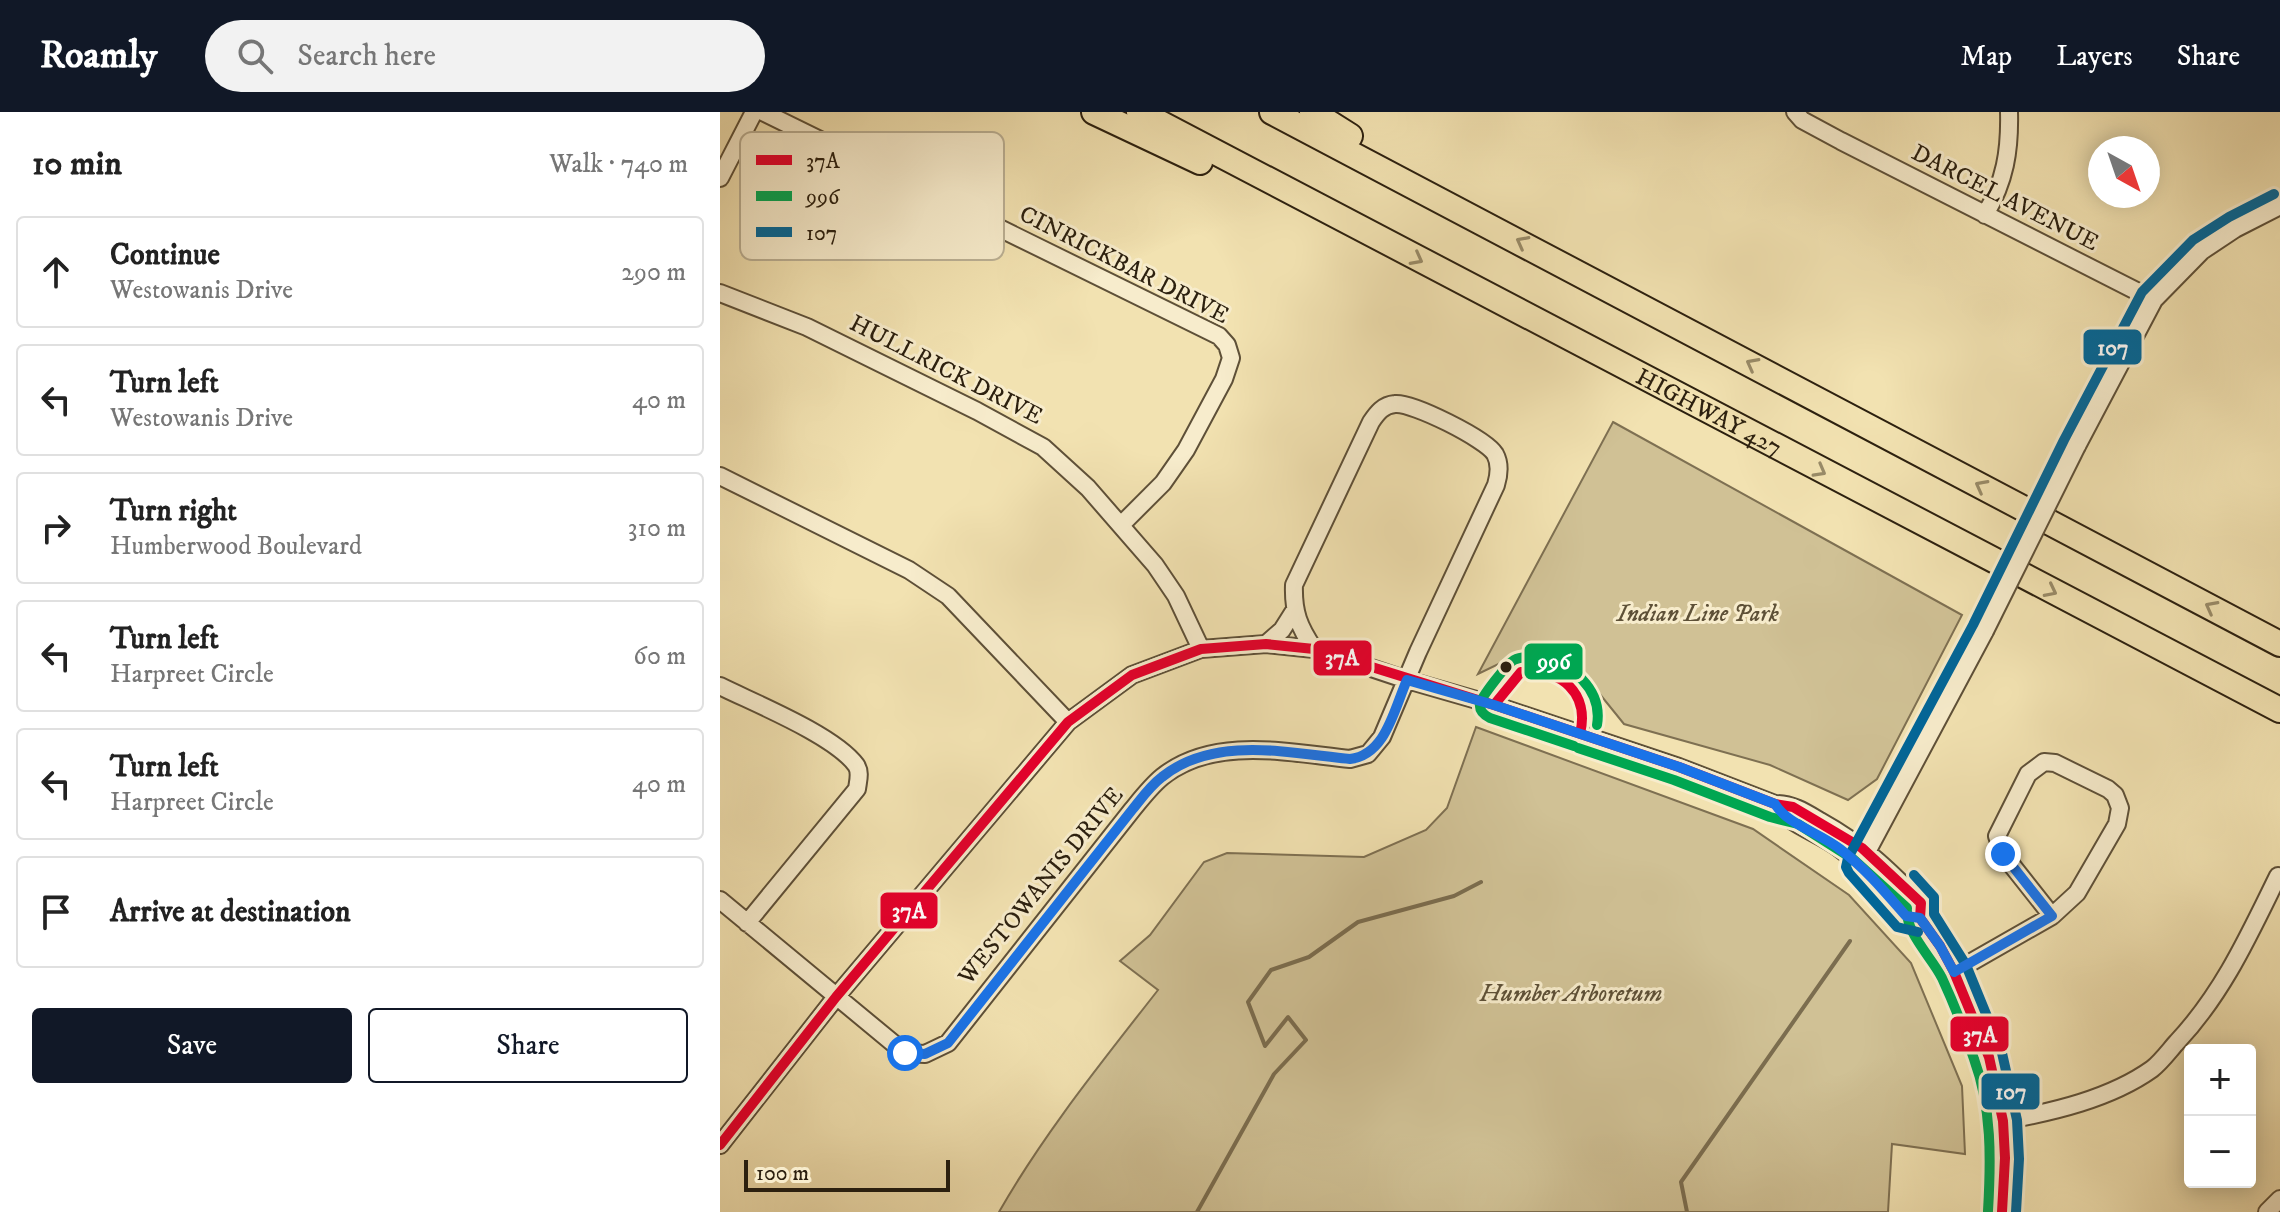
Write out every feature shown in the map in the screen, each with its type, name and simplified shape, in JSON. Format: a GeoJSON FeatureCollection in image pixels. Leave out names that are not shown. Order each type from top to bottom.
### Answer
{"type":"FeatureCollection","features":[{"type":"Feature","properties":{"kind":"highway"},"geometry":{"type":"LineString","coordinates":[[1094,112],[1271,195],[1348,223]]}},
{"type":"Feature","properties":{"kind":"highway","name":"HIGHWAY 427"},"geometry":{"type":"LineString","coordinates":[[1139,112],[1862,494],[2280,710]]}},
{"type":"Feature","properties":{"kind":"highway"},"geometry":{"type":"LineString","coordinates":[[1272,112],[2280,644]]}},
{"type":"Feature","properties":{"kind":"highway"},"geometry":{"type":"LineString","coordinates":[[1312,112],[1487,224]]}},
{"type":"Feature","properties":{"kind":"street"},"geometry":{"type":"LineString","coordinates":[[744,132],[754,112]]}},
{"type":"Feature","properties":{"kind":"street","name":"CINRICKBAR DRIVE"},"geometry":{"type":"LineString","coordinates":[[763,112],[804,132]]}},
{"type":"Feature","properties":{"kind":"street","name":"DARCEL AVENUE"},"geometry":{"type":"LineString","coordinates":[[1795,112],[1802,120],[1841,141],[2154,300]]}},
{"type":"Feature","properties":{"kind":"street"},"geometry":{"type":"LineString","coordinates":[[1985,215],[1996,196],[2009,156],[2009,112]]}},
{"type":"Feature","properties":{"kind":"street"},"geometry":{"type":"LineString","coordinates":[[720,178],[740,139]]}},
{"type":"Feature","properties":{"kind":"street"},"geometry":{"type":"LineString","coordinates":[[1864,858],[1985,631],[2154,300],[2202,251],[2235,229],[2280,206]]}},
{"type":"Feature","properties":{"kind":"street","name":"CINRICKBAR DRIVE"},"geometry":{"type":"LineString","coordinates":[[1004,230],[1219,336],[1227,345],[1231,358],[1218,391],[1186,450],[1171,472],[1121,525]]}},
{"type":"Feature","properties":{"kind":"street","name":"HULLRICK DRIVE"},"geometry":{"type":"LineString","coordinates":[[720,293],[807,327],[1043,447],[1088,488],[1155,565],[1176,596],[1201,649]]}},
{"type":"Feature","properties":{"kind":"street","name":"WESTOWANIS DRIVE"},"geometry":{"type":"LineString","coordinates":[[836,997],[905,1053],[916,1055],[935,1051],[948,1043],[1132,810],[1164,776],[1201,759],[1235,751],[1258,749],[1350,759],[1373,751],[1498,478],[1496,456],[1486,443],[1411,406],[1391,404],[1380,410],[1371,422],[1298,573],[1294,585],[1294,611]]}},
{"type":"Feature","properties":{"kind":"street"},"geometry":{"type":"LineString","coordinates":[[720,476],[909,570],[948,596],[1068,722]]}},
{"type":"Feature","properties":{"kind":"street"},"geometry":{"type":"LineString","coordinates":[[1266,644],[1282,630],[1294,611]]}},
{"type":"Feature","properties":{"kind":"street"},"geometry":{"type":"LineString","coordinates":[[1294,611],[1301,630],[1314,649]]}},
{"type":"Feature","properties":{"kind":"street"},"geometry":{"type":"LineString","coordinates":[[722,1138],[836,997],[1068,722],[1132,675],[1201,649],[1266,644],[1314,649],[1679,767],[1775,804],[1789,804],[1864,858],[1921,903],[1920,918],[1954,972],[1989,1057],[2003,1121],[2005,1158],[2002,1212]]}},
{"type":"Feature","properties":{"kind":"street"},"geometry":{"type":"LineString","coordinates":[[720,686],[820,737],[855,764],[859,772],[857,789],[747,923]]}},
{"type":"Feature","properties":{"kind":"street"},"geometry":{"type":"LineString","coordinates":[[1954,972],[2052,916],[2077,893],[2117,824],[2120,808],[2115,795],[2108,789],[2055,763],[2044,762],[2028,774],[1997,836],[2003,854],[2052,916]]}},
{"type":"Feature","properties":{"kind":"street"},"geometry":{"type":"LineString","coordinates":[[2003,1121],[2111,1092],[2153,1068],[2214,998],[2280,877]]}},
{"type":"Feature","properties":{"kind":"street"},"geometry":{"type":"LineString","coordinates":[[720,900],[836,997]]}},
{"type":"Feature","properties":{"kind":"street"},"geometry":{"type":"LineString","coordinates":[[2267,1212],[2280,1199]]}},
{"type":"Feature","properties":{"kind":"green space","name":"Indian Line Park"},"geometry":{"type":"Polygon","coordinates":[[[1613,422],[1962,615],[1877,779],[1848,800],[1770,765],[1624,724],[1582,672],[1564,658],[1519,654],[1478,674],[1613,422]]]}},
{"type":"Feature","properties":{"kind":"green space","name":"Humber Arboretum"},"geometry":{"type":"Polygon","coordinates":[[[1476,727],[1753,829],[1849,895],[1911,963],[1962,1086],[1965,1154],[1892,1144],[1888,1212],[999,1212],[1054,1126],[1158,990],[1120,961],[1150,935],[1204,862],[1227,853],[1364,857],[1426,830],[1447,808],[1476,727]]]}},
{"type":"Feature","properties":{"kind":"waterway"},"geometry":{"type":"LineString","coordinates":[[1197,1212],[1274,1074],[1306,1040],[1288,1017],[1265,1046],[1248,1002],[1271,970],[1309,957],[1358,922],[1454,896],[1481,882]]}},
{"type":"Feature","properties":{"kind":"waterway"},"geometry":{"type":"LineString","coordinates":[[1687,1212],[1681,1182],[1850,941]]}},
{"type":"Feature","properties":{"kind":"transit line","name":"107"},"geometry":{"type":"LineString","coordinates":[[1918,932],[1897,927],[1849,873],[1846,867],[1848,858],[1973,625],[2064,440],[2142,292],[2193,240],[2274,194]]}},
{"type":"Feature","properties":{"kind":"transit line","name":"37A"},"geometry":{"type":"LineString","coordinates":[[720,1145],[836,997],[1068,722],[1132,675],[1201,649],[1266,644],[1314,649],[1679,767],[1775,804],[1793,807],[1862,848],[1921,903],[1920,918],[1954,972],[1989,1057],[2003,1121],[2005,1158],[2002,1212]]}},
{"type":"Feature","properties":{"kind":"transit line","name":"996"},"geometry":{"type":"LineString","coordinates":[[1574,746],[1490,718],[1482,712],[1481,700],[1514,660],[1529,657],[1550,660],[1573,671],[1590,689],[1595,700],[1597,725]]}},
{"type":"Feature","properties":{"kind":"transit line","name":"37A"},"geometry":{"type":"LineString","coordinates":[[1494,705],[1521,672],[1548,674],[1560,679],[1576,695],[1581,706],[1580,734]]}},
{"type":"Feature","properties":{"kind":"transit line","name":"996"},"geometry":{"type":"LineString","coordinates":[[1578,748],[1770,817],[1798,824],[1853,859],[1907,908],[1914,935],[1951,998],[1980,1078],[1989,1134],[1988,1211]]}},
{"type":"Feature","properties":{"kind":"transit line","name":"107"},"geometry":{"type":"LineString","coordinates":[[1914,875],[1934,897],[1934,914],[1966,965],[2002,1053],[2017,1120],[2019,1159],[2016,1212]]}},
{"type":"Feature","properties":{"kind":"route"},"geometry":{"type":"LineString","coordinates":[[905,1053],[925,1054],[948,1043],[1132,810],[1164,776],[1177,768],[1223,752],[1258,749],[1350,759],[1363,757],[1373,751],[1382,737],[1407,680],[1494,705],[1679,767],[1775,804],[1783,817],[1820,834],[1860,865],[1906,916],[1920,918],[1954,972],[2052,916],[2003,854]]}}]}
